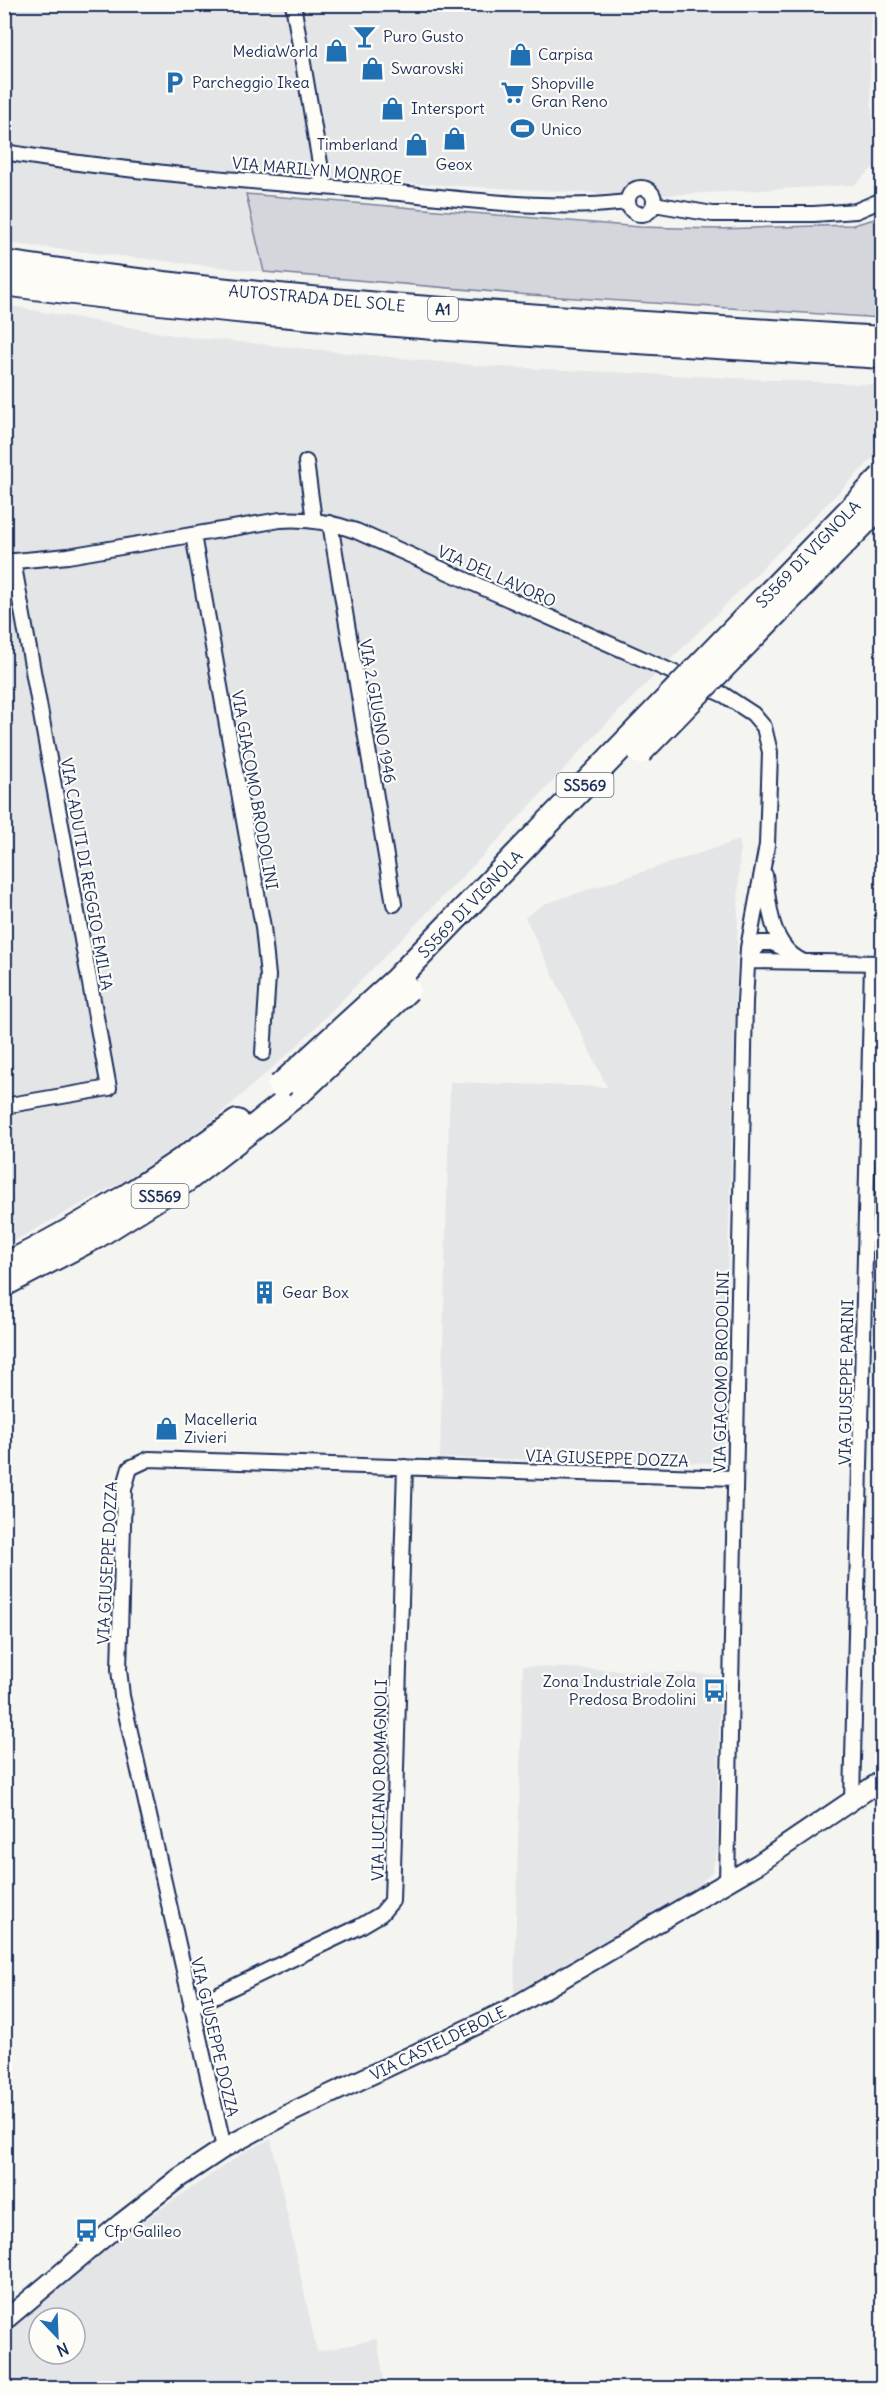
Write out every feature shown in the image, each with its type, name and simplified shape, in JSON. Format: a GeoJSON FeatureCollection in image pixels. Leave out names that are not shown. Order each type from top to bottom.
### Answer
{"type":"FeatureCollection","features":[{"type":"Feature","properties":{"kind":"highway","name":"AUTOSTRADA DEL SOLE"},"geometry":{"type":"LineString","coordinates":[[4,263],[210,290],[543,317],[882,339]]}},
{"type":"Feature","properties":{"kind":"highway","name":"AUTOSTRADA DEL SOLE"},"geometry":{"type":"LineString","coordinates":[[4,283],[187,307],[423,327],[882,356]]}},
{"type":"Feature","properties":{"kind":"highway","name":"SS569 DI VIGNOLA"},"geometry":{"type":"LineString","coordinates":[[4,1266],[90,1221],[169,1170],[242,1118],[292,1087],[882,477]]}},
{"type":"Feature","properties":{"kind":"highway","name":"SS569 DI VIGNOLA"},"geometry":{"type":"LineString","coordinates":[[4,1284],[98,1235],[186,1180],[292,1087],[382,1017],[882,504]]}},
{"type":"Feature","properties":{"kind":"street"},"geometry":{"type":"LineString","coordinates":[[292,4],[324,187]]}},
{"type":"Feature","properties":{"kind":"street","name":"VIA MARILYN MONROE"},"geometry":{"type":"LineString","coordinates":[[4,152],[90,166],[573,207],[627,202]]}},
{"type":"Feature","properties":{"kind":"street"},"geometry":{"type":"LineString","coordinates":[[643,188],[653,196],[654,204],[649,212],[640,214],[632,211],[627,202],[631,192],[643,188]]}},
{"type":"Feature","properties":{"kind":"street"},"geometry":{"type":"LineString","coordinates":[[654,204],[713,214],[813,213],[855,211],[882,200]]}},
{"type":"Feature","properties":{"kind":"street"},"geometry":{"type":"LineString","coordinates":[[306,462],[314,520]]}},
{"type":"Feature","properties":{"kind":"street","name":"VIA DEL LAVORO"},"geometry":{"type":"LineString","coordinates":[[9,561],[68,556],[280,520],[314,520],[356,531],[665,668],[739,704],[764,727],[770,752],[769,821],[764,864]]}},
{"type":"Feature","properties":{"kind":"street","name":"VIA 2 GIUGNO 1946"},"geometry":{"type":"LineString","coordinates":[[330,523],[394,904]]}},
{"type":"Feature","properties":{"kind":"street","name":"VIA GIACOMO BRODOLINI"},"geometry":{"type":"LineString","coordinates":[[193,535],[263,927],[268,976],[263,1053]]}},
{"type":"Feature","properties":{"kind":"street","name":"VIA CADUTI DI REGGIO EMILIA"},"geometry":{"type":"LineString","coordinates":[[4,1106],[110,1088],[9,561]]}},
{"type":"Feature","properties":{"kind":"street"},"geometry":{"type":"LineString","coordinates":[[764,864],[773,922],[781,943],[788,952]]}},
{"type":"Feature","properties":{"kind":"street","name":"VIA GIACOMO BRODOLINI"},"geometry":{"type":"LineString","coordinates":[[727,1882],[747,961],[764,864]]}},
{"type":"Feature","properties":{"kind":"street"},"geometry":{"type":"LineString","coordinates":[[803,962],[777,944],[766,942],[754,948],[747,961],[803,962],[877,963]]}},
{"type":"Feature","properties":{"kind":"street","name":"VIA GIUSEPPE PARINI"},"geometry":{"type":"LineString","coordinates":[[852,1801],[877,963]]}},
{"type":"Feature","properties":{"kind":"street","name":"VIA GIUSEPPE DOZZA"},"geometry":{"type":"LineString","coordinates":[[224,2148],[122,1696],[119,1669],[124,1489],[130,1468],[149,1459],[735,1478]]}},
{"type":"Feature","properties":{"kind":"street","name":"VIA LUCIANO ROMAGNOLI"},"geometry":{"type":"LineString","coordinates":[[191,2007],[359,1927],[381,1914],[392,1901],[405,1467]]}},
{"type":"Feature","properties":{"kind":"street","name":"VIA CASTELDEBOLE"},"geometry":{"type":"LineString","coordinates":[[4,2321],[121,2223],[179,2178],[224,2148],[286,2115],[510,2009],[727,1882],[882,1779]]}},
{"type":"Feature","properties":{"kind":"shaded area"},"geometry":{"type":"Polygon","coordinates":[[[4,5],[872,5],[870,79],[875,166],[854,185],[648,196],[243,174],[264,272],[5,243],[4,5]]]}},
{"type":"Feature","properties":{"kind":"shaded area"},"geometry":{"type":"Polygon","coordinates":[[[246,194],[640,227],[716,229],[853,225],[882,217],[882,318],[530,295],[264,272],[246,194]]]}},
{"type":"Feature","properties":{"kind":"shaded area"},"geometry":{"type":"Polygon","coordinates":[[[4,305],[179,336],[480,366],[882,385],[882,449],[605,725],[500,838],[298,1045],[211,1122],[127,1179],[5,1246],[4,305]]]}},
{"type":"Feature","properties":{"kind":"shaded area"},"geometry":{"type":"Polygon","coordinates":[[[740,840],[722,1463],[440,1458],[450,1082],[607,1087],[525,917],[544,904],[740,840]]]}},
{"type":"Feature","properties":{"kind":"shaded area"},"geometry":{"type":"Polygon","coordinates":[[[874,1279],[882,1279],[882,1447],[874,1434],[874,1279]]]}},
{"type":"Feature","properties":{"kind":"shaded area"},"geometry":{"type":"Polygon","coordinates":[[[523,1666],[720,1675],[717,1850],[712,1872],[695,1889],[514,1993],[523,1666]]]}},
{"type":"Feature","properties":{"kind":"shaded area"},"geometry":{"type":"Polygon","coordinates":[[[271,2139],[317,2352],[377,2339],[385,2388],[5,2388],[5,2331],[27,2313],[27,2366],[87,2366],[87,2306],[35,2306],[118,2238],[244,2152],[271,2139]]]}},
{"type":"Feature","properties":{"kind":"place","name":"Puro Gusto"},"geometry":{"type":"Point","coordinates":[365,36]}},
{"type":"Feature","properties":{"kind":"place","name":"MediaWorld"},"geometry":{"type":"Point","coordinates":[336,51]}},
{"type":"Feature","properties":{"kind":"place","name":"Carpisa"},"geometry":{"type":"Point","coordinates":[520,54]}},
{"type":"Feature","properties":{"kind":"place","name":"Swarovski"},"geometry":{"type":"Point","coordinates":[373,68]}},
{"type":"Feature","properties":{"kind":"place","name":"Parcheggio Ikea"},"geometry":{"type":"Point","coordinates":[174,82]}},
{"type":"Feature","properties":{"kind":"place","name":"Shopville Gran Reno"},"geometry":{"type":"Point","coordinates":[513,92]}},
{"type":"Feature","properties":{"kind":"place","name":"Intersport"},"geometry":{"type":"Point","coordinates":[393,108]}},
{"type":"Feature","properties":{"kind":"place","name":"Unico"},"geometry":{"type":"Point","coordinates":[523,129]}},
{"type":"Feature","properties":{"kind":"place","name":"Geox"},"geometry":{"type":"Point","coordinates":[454,139]}},
{"type":"Feature","properties":{"kind":"place","name":"Timberland"},"geometry":{"type":"Point","coordinates":[416,144]}},
{"type":"Feature","properties":{"kind":"place","name":"Gear Box"},"geometry":{"type":"Point","coordinates":[264,1292]}},
{"type":"Feature","properties":{"kind":"place","name":"Macelleria Zivieri"},"geometry":{"type":"Point","coordinates":[166,1428]}},
{"type":"Feature","properties":{"kind":"place","name":"Zona Industriale Zola Predosa Brodolini"},"geometry":{"type":"Point","coordinates":[714,1690]}},
{"type":"Feature","properties":{"kind":"place","name":"Cfp Galileo"},"geometry":{"type":"Point","coordinates":[86,2231]}}]}
